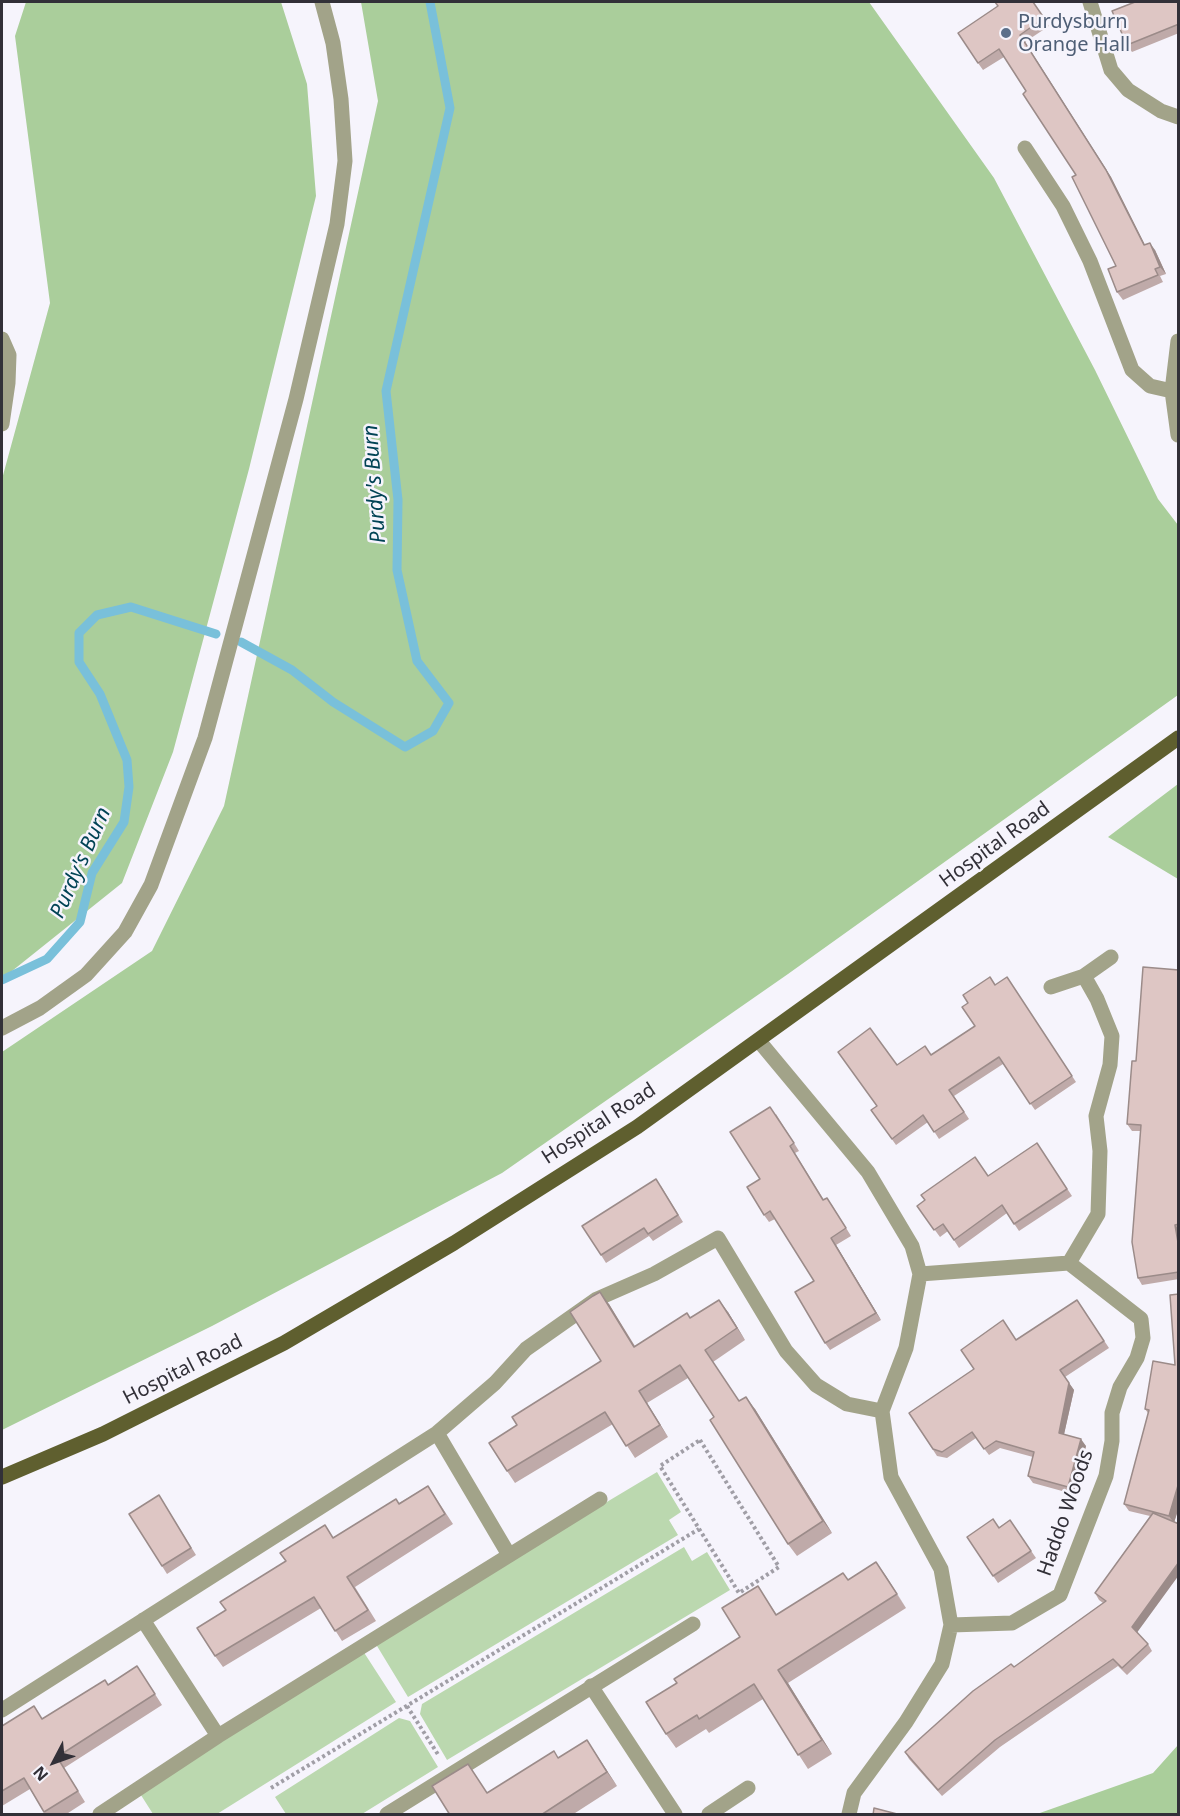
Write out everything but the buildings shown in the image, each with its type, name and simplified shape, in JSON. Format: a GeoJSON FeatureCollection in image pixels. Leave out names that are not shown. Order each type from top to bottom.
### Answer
{"type":"FeatureCollection","features":[{"type":"Feature","properties":{"kind":"main road","name":"Hospital Road"},"geometry":{"type":"LineString","coordinates":[[2,1477],[103,1434],[284,1343],[454,1242],[637,1127],[1179,738]]}},
{"type":"Feature","properties":{"kind":"street"},"geometry":{"type":"LineString","coordinates":[[2,1028],[40,1008],[86,975],[124,932],[151,885],[206,738],[299,388],[337,224],[345,161],[341,99],[333,43],[322,2]]}},
{"type":"Feature","properties":{"kind":"street"},"geometry":{"type":"LineString","coordinates":[[1090,2],[1111,70],[1128,90],[1161,111],[1179,117]]}},
{"type":"Feature","properties":{"kind":"street"},"geometry":{"type":"LineString","coordinates":[[1025,148],[1063,206],[1090,261],[1132,370],[1150,386],[1172,391]]}},
{"type":"Feature","properties":{"kind":"street"},"geometry":{"type":"LineString","coordinates":[[2,339],[9,355],[8,383],[2,423]]}},
{"type":"Feature","properties":{"kind":"street"},"geometry":{"type":"LineString","coordinates":[[1179,342],[1172,391],[1179,435]]}},
{"type":"Feature","properties":{"kind":"street"},"geometry":{"type":"LineString","coordinates":[[1051,987],[1084,976],[1112,957]]}},
{"type":"Feature","properties":{"kind":"street"},"geometry":{"type":"LineString","coordinates":[[920,1274],[1069,1263],[1098,1214],[1100,1151],[1096,1116],[1110,1065],[1112,1036],[1097,999],[1084,976]]}},
{"type":"Feature","properties":{"kind":"street"},"geometry":{"type":"LineString","coordinates":[[759,1041],[868,1172],[912,1246],[920,1274],[906,1348],[882,1410],[891,1477],[941,1569],[951,1625],[942,1664],[906,1722],[854,1793],[849,1815]]}},
{"type":"Feature","properties":{"kind":"street"},"geometry":{"type":"LineString","coordinates":[[2,1710],[437,1433],[495,1383],[526,1349],[597,1299],[654,1274],[718,1238],[786,1351],[816,1385],[847,1404],[882,1410]]}},
{"type":"Feature","properties":{"kind":"street","name":"Haddo Woods"},"geometry":{"type":"LineString","coordinates":[[951,1625],[1012,1623],[1060,1595],[1106,1476],[1112,1441],[1112,1413],[1120,1387],[1137,1358],[1143,1338],[1141,1319],[1069,1263]]}},
{"type":"Feature","properties":{"kind":"street"},"geometry":{"type":"LineString","coordinates":[[437,1433],[508,1556]]}},
{"type":"Feature","properties":{"kind":"street"},"geometry":{"type":"LineString","coordinates":[[100,1815],[218,1736],[600,1499]]}},
{"type":"Feature","properties":{"kind":"street"},"geometry":{"type":"LineString","coordinates":[[143,1620],[218,1736]]}},
{"type":"Feature","properties":{"kind":"street"},"geometry":{"type":"LineString","coordinates":[[387,1815],[693,1624]]}},
{"type":"Feature","properties":{"kind":"street"},"geometry":{"type":"LineString","coordinates":[[591,1686],[675,1815]]}},
{"type":"Feature","properties":{"kind":"street"},"geometry":{"type":"LineString","coordinates":[[709,1815],[748,1788]]}},
{"type":"Feature","properties":{"kind":"path"},"geometry":{"type":"LineString","coordinates":[[700,1440],[779,1567],[739,1593],[699,1529],[660,1466],[700,1440]]}},
{"type":"Feature","properties":{"kind":"path"},"geometry":{"type":"LineString","coordinates":[[271,1788],[699,1529]]}},
{"type":"Feature","properties":{"kind":"path"},"geometry":{"type":"LineString","coordinates":[[407,1706],[451,1774]]}},
{"type":"Feature","properties":{"kind":"green space"},"geometry":{"type":"Polygon","coordinates":[[[26,2],[281,2],[307,84],[316,196],[249,469],[173,752],[122,883],[2,979],[2,479],[50,303],[15,36],[26,2]]]}},
{"type":"Feature","properties":{"kind":"green space"},"geometry":{"type":"Polygon","coordinates":[[[361,2],[869,2],[994,178],[1095,370],[1158,499],[1178,525],[1178,695],[788,974],[502,1173],[212,1326],[2,1430],[2,1052],[152,951],[224,806],[378,101],[361,2]]]}},
{"type":"Feature","properties":{"kind":"green space"},"geometry":{"type":"Polygon","coordinates":[[[1178,784],[1178,879],[1108,837],[1178,784]]]}},
{"type":"Feature","properties":{"kind":"green space"},"geometry":{"type":"Polygon","coordinates":[[[657,1472],[681,1512],[669,1520],[678,1535],[408,1697],[374,1641],[657,1472]]]}},
{"type":"Feature","properties":{"kind":"green space"},"geometry":{"type":"Polygon","coordinates":[[[684,1547],[692,1561],[707,1552],[730,1590],[447,1760],[420,1714],[422,1704],[684,1547]]]}},
{"type":"Feature","properties":{"kind":"green space"},"geometry":{"type":"Polygon","coordinates":[[[363,1651],[396,1702],[217,1814],[153,1814],[139,1792],[363,1651]]]}},
{"type":"Feature","properties":{"kind":"green space"},"geometry":{"type":"Polygon","coordinates":[[[399,1718],[410,1721],[438,1767],[362,1814],[286,1814],[275,1797],[399,1718]]]}},
{"type":"Feature","properties":{"kind":"green space"},"geometry":{"type":"Polygon","coordinates":[[[1178,1745],[1178,1814],[1037,1814],[1153,1773],[1178,1745]]]}},
{"type":"Feature","properties":{"kind":"waterway","name":"Purdy's Burn"},"geometry":{"type":"LineString","coordinates":[[241,642],[292,670],[333,702],[405,747],[433,731],[449,703],[417,661],[397,570],[398,500],[386,391],[450,108],[430,2]]}},
{"type":"Feature","properties":{"kind":"waterway","name":"Purdy's Burn"},"geometry":{"type":"LineString","coordinates":[[2,980],[47,959],[80,922],[92,873],[124,822],[129,787],[127,760],[100,694],[79,662],[79,633],[97,615],[131,607],[216,634]]}},
{"type":"Feature","properties":{"kind":"place","name":"Purdysburn Orange Hall"},"geometry":{"type":"Point","coordinates":[1006,33]}}]}
